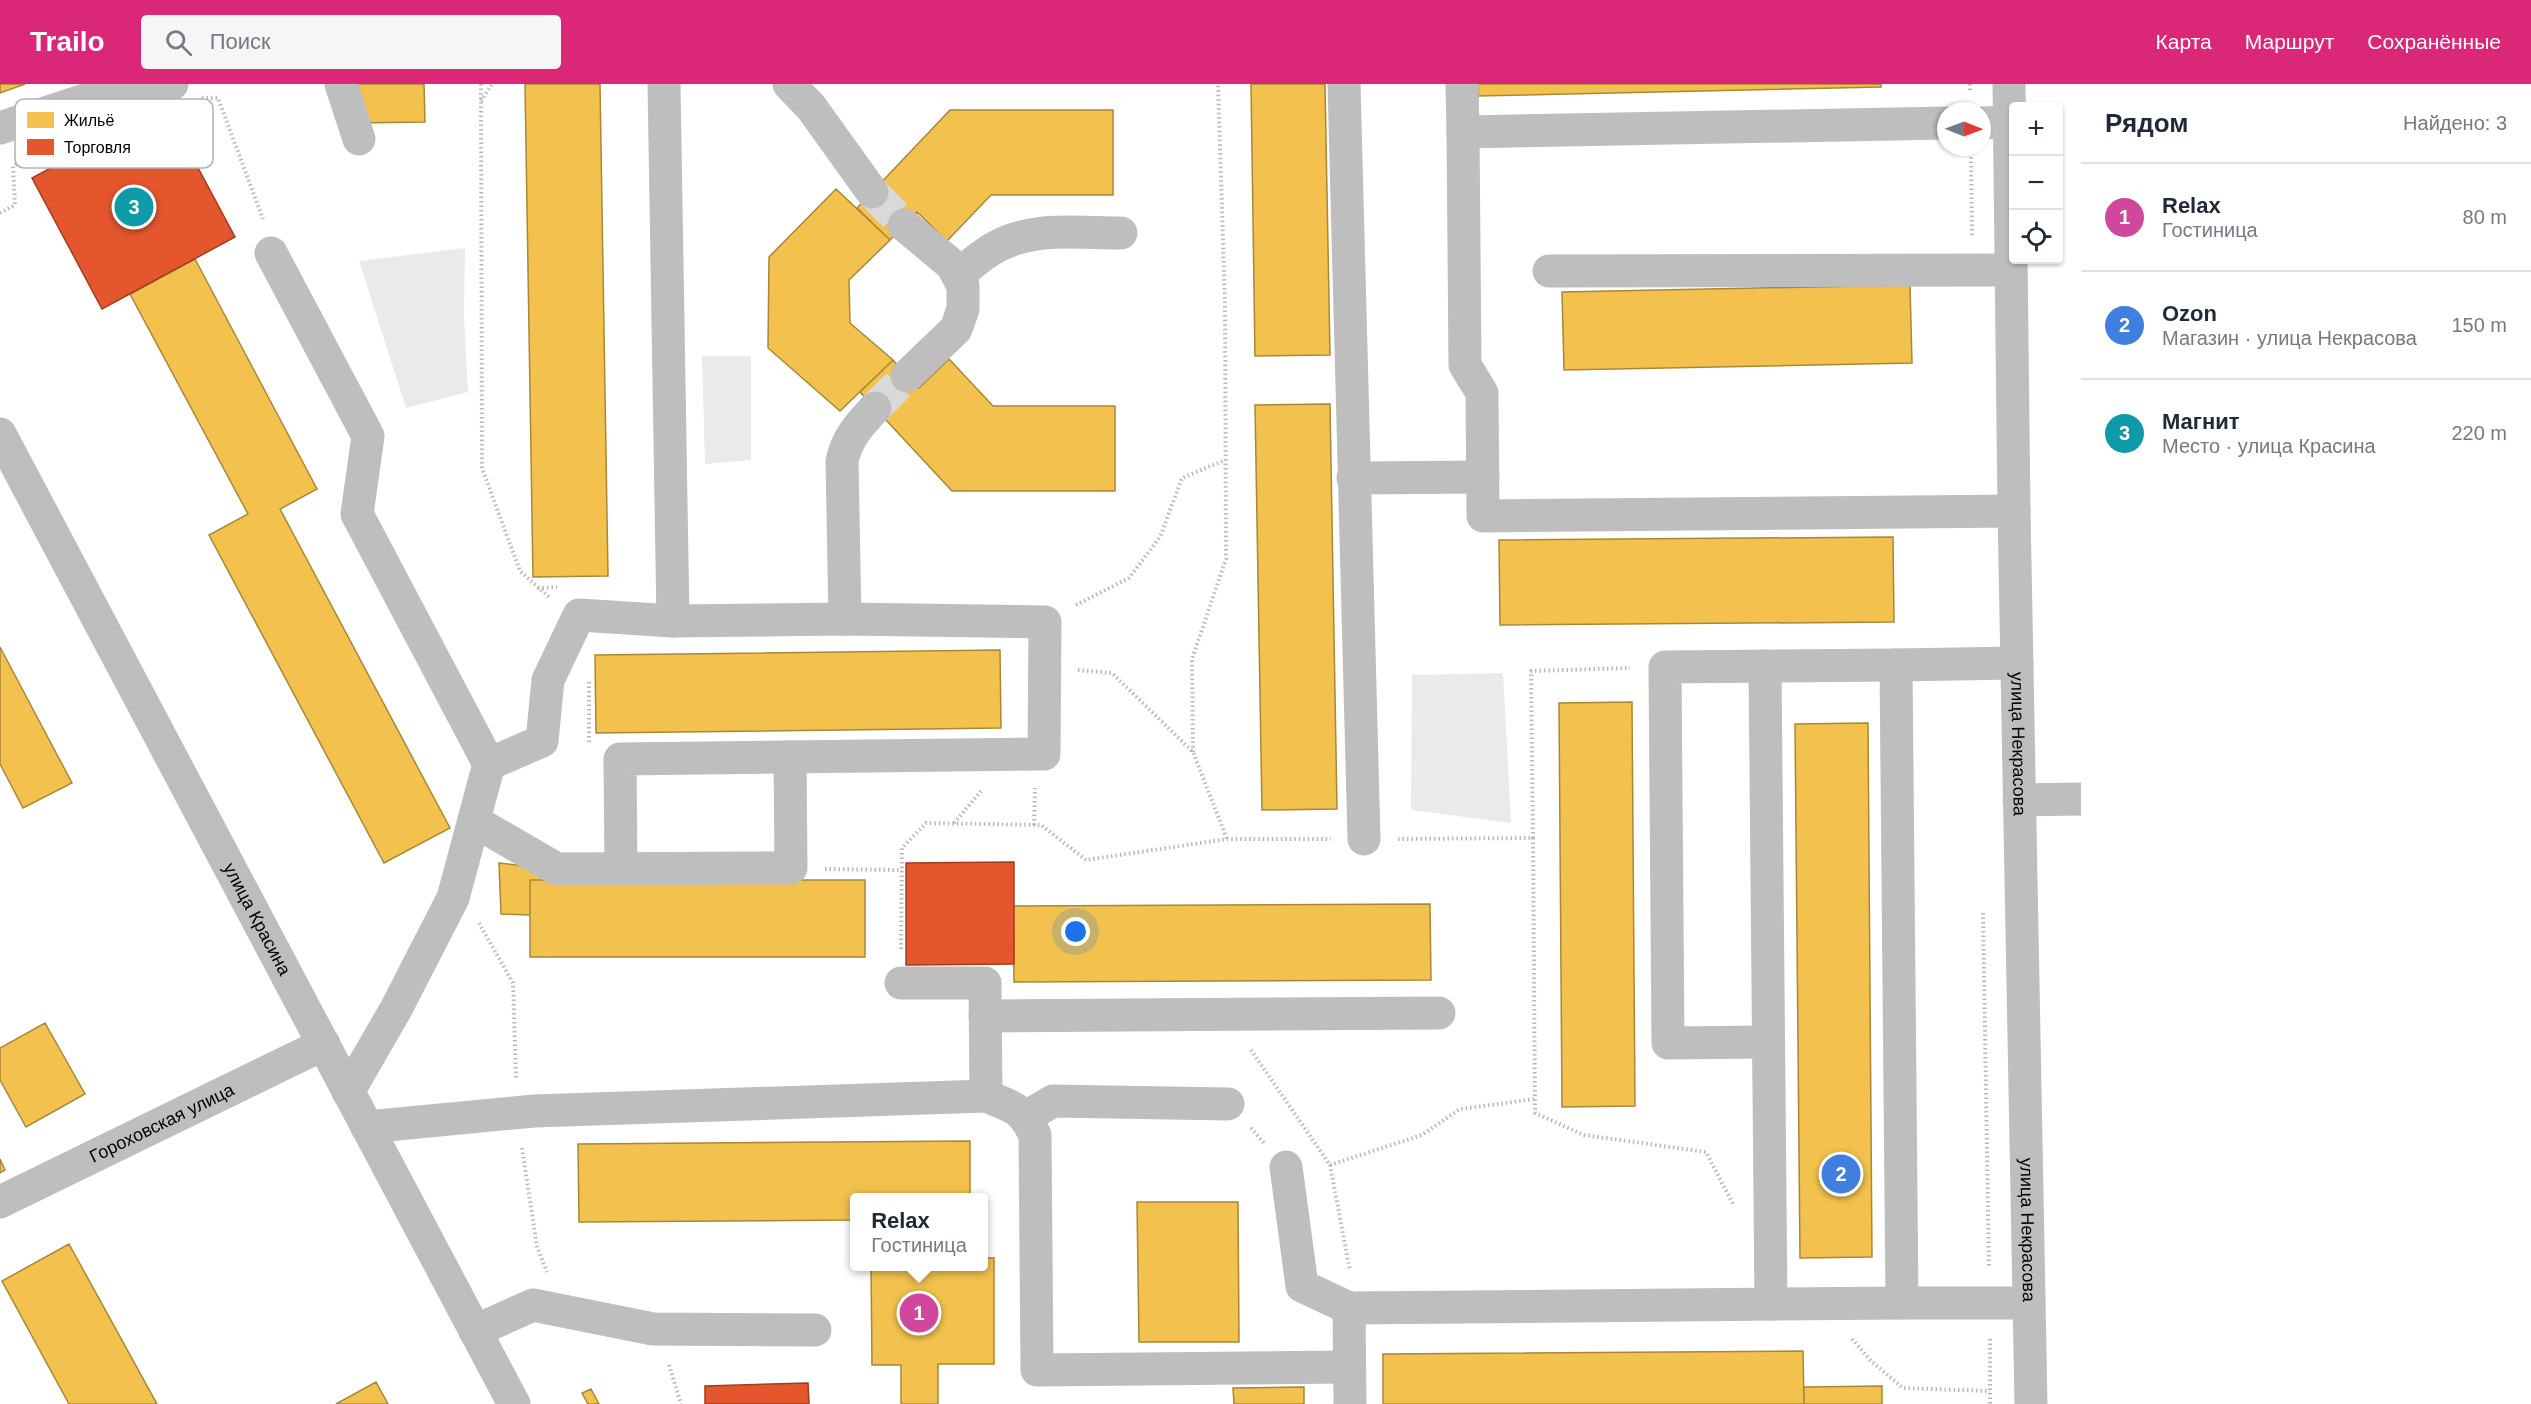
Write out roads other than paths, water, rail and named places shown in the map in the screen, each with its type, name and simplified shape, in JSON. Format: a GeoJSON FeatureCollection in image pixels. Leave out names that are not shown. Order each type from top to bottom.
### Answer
{"type":"FeatureCollection","features":[{"type":"Feature","properties":{"kind":"main road","name":"улица Красина"},"geometry":{"type":"LineString","coordinates":[[0,434],[514,1404]]}},
{"type":"Feature","properties":{"kind":"street"},"geometry":{"type":"LineString","coordinates":[[340,84],[359,139]]}},
{"type":"Feature","properties":{"kind":"street"},"geometry":{"type":"LineString","coordinates":[[664,84],[672,621]]}},
{"type":"Feature","properties":{"kind":"street"},"geometry":{"type":"LineString","coordinates":[[789,84],[811,107],[872,192]]}},
{"type":"Feature","properties":{"kind":"street"},"geometry":{"type":"LineString","coordinates":[[1344,84],[1364,839]]}},
{"type":"Feature","properties":{"kind":"street"},"geometry":{"type":"LineString","coordinates":[[1462,84],[1466,365],[1482,393],[1483,516],[2014,511]]}},
{"type":"Feature","properties":{"kind":"street","name":"улица Некрасова"},"geometry":{"type":"LineString","coordinates":[[2009,84],[1996,122],[2010,270],[2031,1404]]}},
{"type":"Feature","properties":{"kind":"street"},"geometry":{"type":"LineString","coordinates":[[81,99],[114,87],[184,91]]}},
{"type":"Feature","properties":{"kind":"street"},"geometry":{"type":"LineString","coordinates":[[0,128],[15,123]]}},
{"type":"Feature","properties":{"kind":"street"},"geometry":{"type":"LineString","coordinates":[[1463,132],[1937,123]]}},
{"type":"Feature","properties":{"kind":"street"},"geometry":{"type":"LineString","coordinates":[[904,225],[952,265],[963,286],[963,309],[956,329],[907,376]]}},
{"type":"Feature","properties":{"kind":"street"},"geometry":{"type":"LineString","coordinates":[[958,275],[995,247],[1017,238],[1037,233],[1121,233]]}},
{"type":"Feature","properties":{"kind":"street"},"geometry":{"type":"LineString","coordinates":[[265,240],[368,436],[357,514],[489,764],[453,898],[396,1009],[348,1092]]}},
{"type":"Feature","properties":{"kind":"street"},"geometry":{"type":"LineString","coordinates":[[1549,272],[2010,270]]}},
{"type":"Feature","properties":{"kind":"street"},"geometry":{"type":"LineString","coordinates":[[845,619],[842,461],[853,433],[875,408]]}},
{"type":"Feature","properties":{"kind":"street"},"geometry":{"type":"LineString","coordinates":[[1353,478],[1482,477]]}},
{"type":"Feature","properties":{"kind":"street"},"geometry":{"type":"LineString","coordinates":[[489,764],[542,741],[548,680],[579,615],[672,621],[845,619],[1045,622],[1044,754],[620,759],[621,868]]}},
{"type":"Feature","properties":{"kind":"street"},"geometry":{"type":"LineString","coordinates":[[1768,1042],[1668,1043],[1665,667],[2017,663]]}},
{"type":"Feature","properties":{"kind":"street"},"geometry":{"type":"LineString","coordinates":[[1896,665],[1902,1303]]}},
{"type":"Feature","properties":{"kind":"street"},"geometry":{"type":"LineString","coordinates":[[1765,666],[1770,1304]]}},
{"type":"Feature","properties":{"kind":"street"},"geometry":{"type":"LineString","coordinates":[[474,822],[557,869],[791,868],[790,757]]}},
{"type":"Feature","properties":{"kind":"street"},"geometry":{"type":"LineString","coordinates":[[2019,800],[2081,799]]}},
{"type":"Feature","properties":{"kind":"street"},"geometry":{"type":"LineString","coordinates":[[901,983],[985,983],[986,1096]]}},
{"type":"Feature","properties":{"kind":"street"},"geometry":{"type":"LineString","coordinates":[[985,1016],[1440,1013]]}},
{"type":"Feature","properties":{"kind":"street","name":"Гороховская улица"},"geometry":{"type":"LineString","coordinates":[[0,1202],[324,1044]]}},
{"type":"Feature","properties":{"kind":"street"},"geometry":{"type":"LineString","coordinates":[[367,1127],[534,1111],[986,1096],[1011,1106],[1026,1117],[1035,1135],[1036,1370],[1349,1367]]}},
{"type":"Feature","properties":{"kind":"street"},"geometry":{"type":"LineString","coordinates":[[1026,1117],[1053,1101],[1228,1104]]}},
{"type":"Feature","properties":{"kind":"street"},"geometry":{"type":"LineString","coordinates":[[1286,1167],[1302,1286],[1349,1308],[2029,1303]]}},
{"type":"Feature","properties":{"kind":"street"},"geometry":{"type":"LineString","coordinates":[[475,1331],[533,1305],[653,1329],[815,1330]]}},
{"type":"Feature","properties":{"kind":"street"},"geometry":{"type":"LineString","coordinates":[[1349,1308],[1350,1404]]}},
{"type":"Feature","properties":{"kind":"tunnel"},"geometry":{"type":"LineString","coordinates":[[872,192],[904,225]]}},
{"type":"Feature","properties":{"kind":"tunnel"},"geometry":{"type":"LineString","coordinates":[[875,408],[907,376]]}},
{"type":"Feature","properties":{"kind":"place","name":"Магнит"},"geometry":{"type":"Point","coordinates":[134,207]}},
{"type":"Feature","properties":{"kind":"place","name":"Ozon"},"geometry":{"type":"Point","coordinates":[1841,1174]}},
{"type":"Feature","properties":{"kind":"place","name":"Relax"},"geometry":{"type":"Point","coordinates":[919,1313]}}]}
